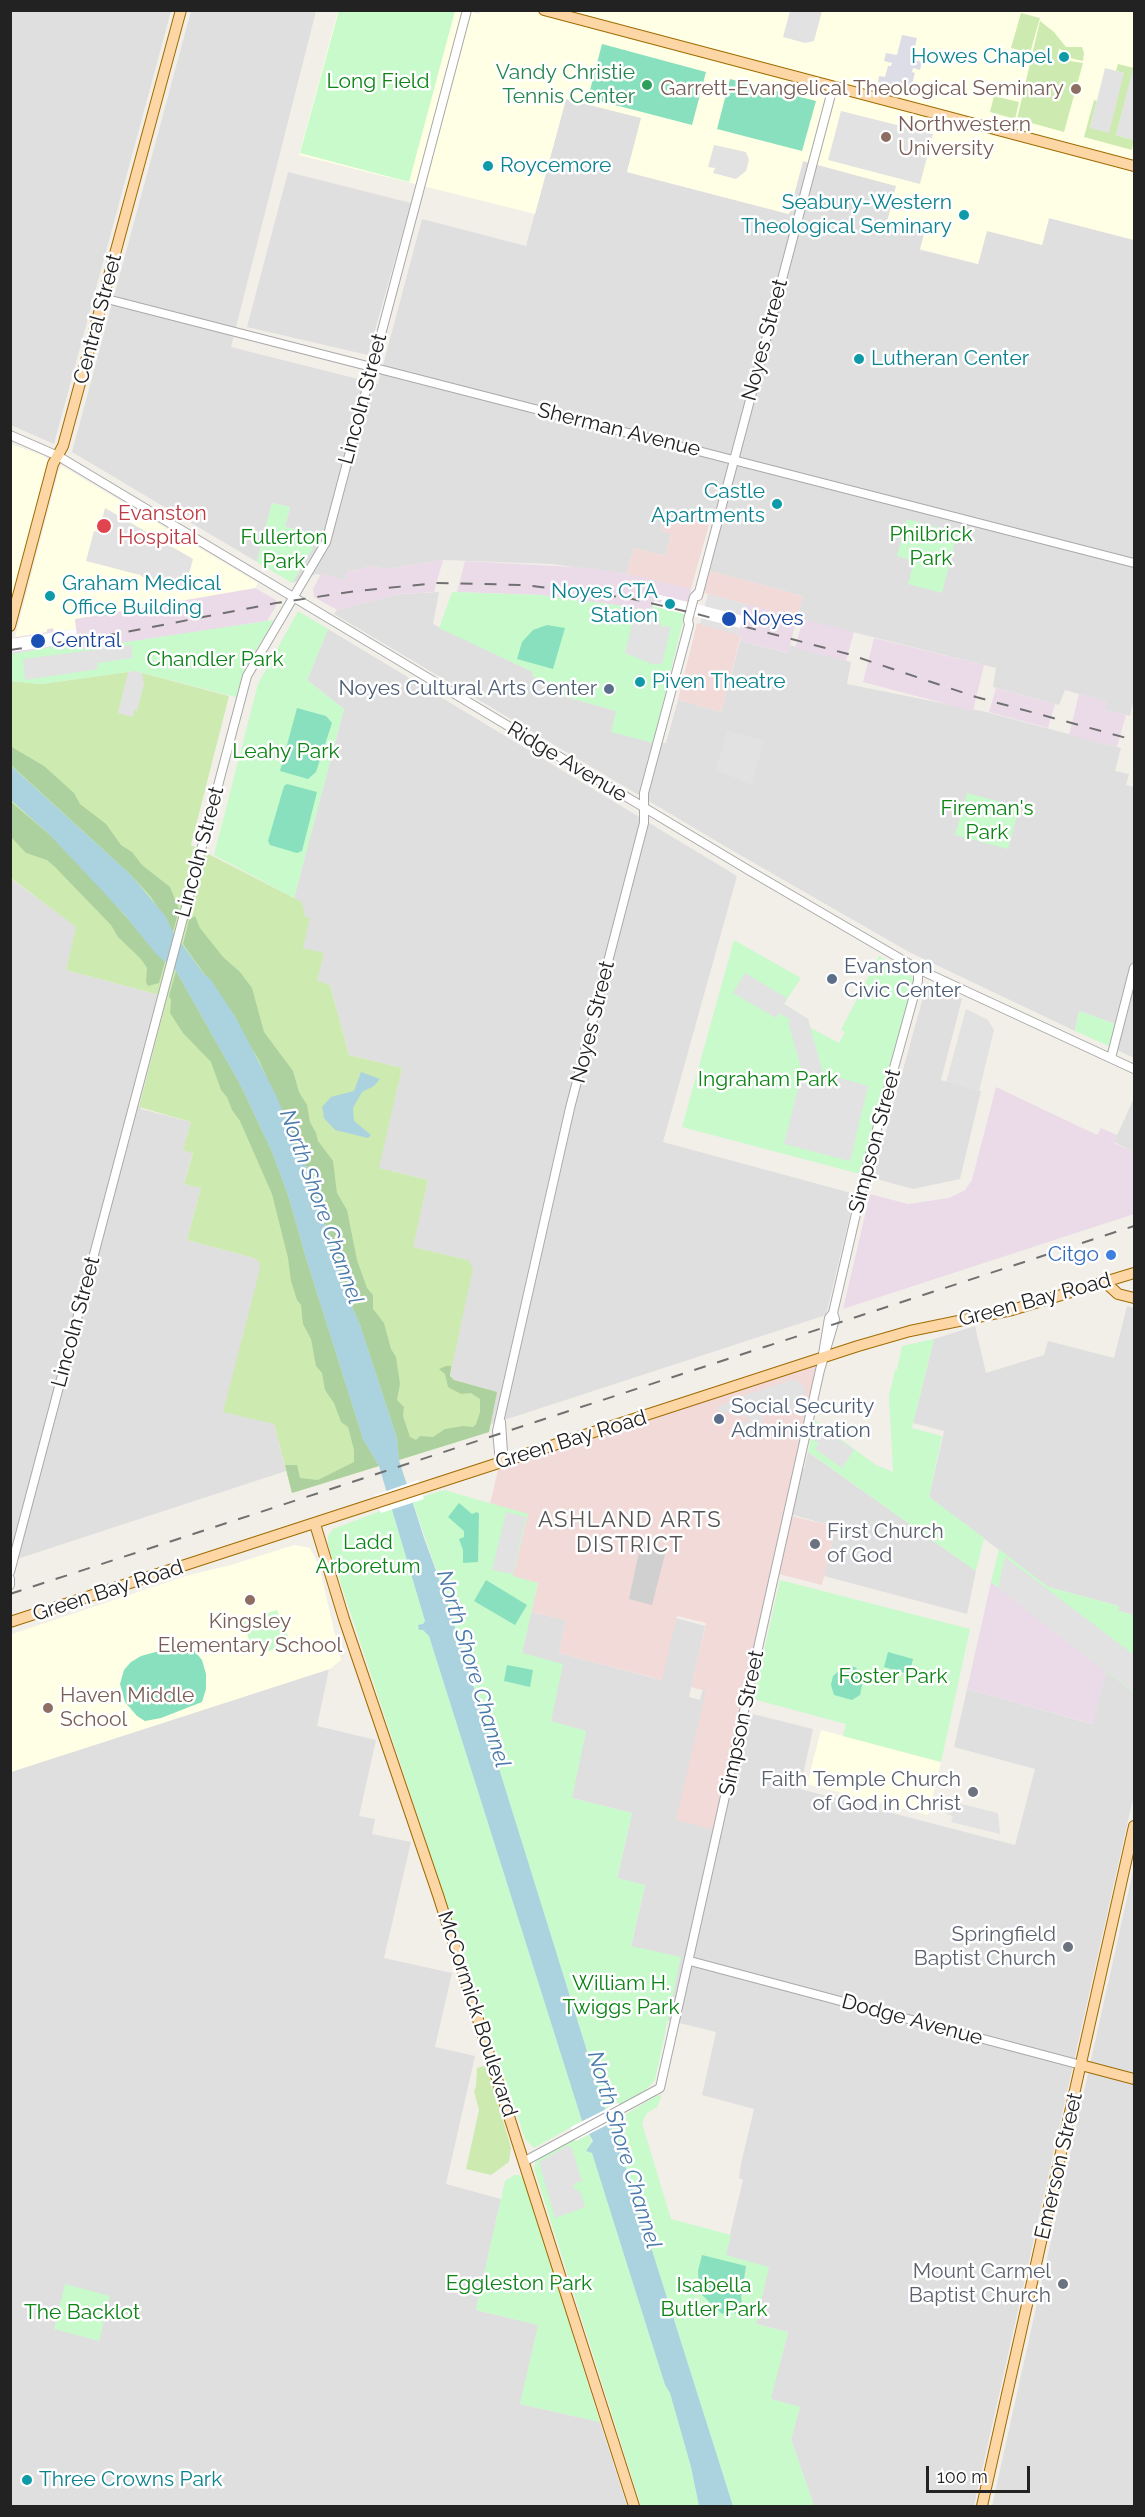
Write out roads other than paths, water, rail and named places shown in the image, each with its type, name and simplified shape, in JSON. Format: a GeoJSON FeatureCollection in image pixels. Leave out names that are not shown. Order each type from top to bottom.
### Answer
{"type":"FeatureCollection","features":[{"type":"Feature","properties":{"kind":"main road","name":"Central Street"},"geometry":{"type":"LineString","coordinates":[[10,626],[53,464],[63,446],[181,10]]}},
{"type":"Feature","properties":{"kind":"main road"},"geometry":{"type":"LineString","coordinates":[[544,10],[1134,166]]}},
{"type":"Feature","properties":{"kind":"main road","name":"Green Bay Road"},"geometry":{"type":"LineString","coordinates":[[10,1622],[823,1357],[910,1330],[1012,1310],[1134,1273]]}},
{"type":"Feature","properties":{"kind":"main road"},"geometry":{"type":"LineString","coordinates":[[1106,1283],[1118,1294],[1134,1298]]}},
{"type":"Feature","properties":{"kind":"main road","name":"McCormick Boulevard"},"geometry":{"type":"LineString","coordinates":[[315,1524],[344,1619],[525,2161],[634,2506]]}},
{"type":"Feature","properties":{"kind":"main road","name":"Emerson Street"},"geometry":{"type":"LineString","coordinates":[[982,2506],[1134,1826]]}},
{"type":"Feature","properties":{"kind":"main road","name":"Dodge Avenue"},"geometry":{"type":"LineString","coordinates":[[1082,2065],[1134,2079]]}},
{"type":"Feature","properties":{"kind":"street","name":"Lincoln Street"},"geometry":{"type":"LineString","coordinates":[[10,1572],[247,676],[326,542],[467,10]]}},
{"type":"Feature","properties":{"kind":"street","name":"Noyes Street"},"geometry":{"type":"LineString","coordinates":[[500,1462],[503,1452],[500,1421],[570,1108],[644,823],[644,793],[689,625],[692,604],[694,597],[698,594],[833,87]]}},
{"type":"Feature","properties":{"kind":"street","name":"Sherman Avenue"},"geometry":{"type":"LineString","coordinates":[[104,298],[1134,563]]}},
{"type":"Feature","properties":{"kind":"street","name":"Ridge Avenue"},"geometry":{"type":"LineString","coordinates":[[10,435],[58,456],[644,808],[918,969],[1134,1069]]}},
{"type":"Feature","properties":{"kind":"street"},"geometry":{"type":"LineString","coordinates":[[1111,1058],[1134,968]]}},
{"type":"Feature","properties":{"kind":"street","name":"Simpson Street"},"geometry":{"type":"LineString","coordinates":[[525,2161],[660,2088],[823,1357],[822,1348],[833,1313],[868,1162],[918,981],[918,969]]}},
{"type":"Feature","properties":{"kind":"street"},"geometry":{"type":"LineString","coordinates":[[10,1580],[10,1585]]}},
{"type":"Feature","properties":{"kind":"street","name":"Dodge Avenue"},"geometry":{"type":"LineString","coordinates":[[690,1961],[1082,2065]]}},
{"type":"Feature","properties":{"kind":"water"},"geometry":{"type":"Polygon","coordinates":[[[10,765],[130,874],[166,917],[173,932],[211,980],[236,1018],[275,1093],[314,1184],[320,1210],[340,1264],[342,1283],[360,1325],[397,1438],[399,1460],[445,1595],[605,2109],[625,2165],[733,2506],[699,2506],[691,2467],[670,2393],[665,2385],[592,2153],[586,2151],[593,2141],[582,2121],[429,1636],[423,1630],[419,1630],[418,1625],[425,1621],[379,1466],[363,1439],[288,1195],[272,1152],[241,1086],[176,971],[156,954],[124,914],[50,835],[11,800],[10,765]]]}},
{"type":"Feature","properties":{"kind":"water"},"geometry":{"type":"Polygon","coordinates":[[[361,1072],[380,1079],[374,1086],[362,1092],[353,1108],[354,1121],[371,1135],[368,1138],[335,1130],[324,1118],[322,1107],[331,1097],[354,1091],[361,1072]]]}},
{"type":"Feature","properties":{"kind":"railway"},"geometry":{"type":"LineString","coordinates":[[10,650],[121,633],[276,603],[357,591],[437,583],[525,585],[628,598],[693,613],[848,654],[976,697],[1134,740]]}},
{"type":"Feature","properties":{"kind":"railway"},"geometry":{"type":"LineString","coordinates":[[10,1594],[1134,1226]]}},
{"type":"Feature","properties":{"kind":"place","name":"Howes Chapel"},"geometry":{"type":"Point","coordinates":[1064,57]}},
{"type":"Feature","properties":{"kind":"place","name":"Vandy Christie Tennis Center"},"geometry":{"type":"Point","coordinates":[647,85]}},
{"type":"Feature","properties":{"kind":"place","name":"Garrett-Evangelical Theological Seminary"},"geometry":{"type":"Point","coordinates":[1076,89]}},
{"type":"Feature","properties":{"kind":"place","name":"Northwestern University"},"geometry":{"type":"Point","coordinates":[886,137]}},
{"type":"Feature","properties":{"kind":"place","name":"Roycemore"},"geometry":{"type":"Point","coordinates":[488,166]}},
{"type":"Feature","properties":{"kind":"place","name":"Seabury-Western Theological Seminary"},"geometry":{"type":"Point","coordinates":[964,215]}},
{"type":"Feature","properties":{"kind":"place","name":"Lutheran Center"},"geometry":{"type":"Point","coordinates":[859,359]}},
{"type":"Feature","properties":{"kind":"place","name":"Castle Apartments"},"geometry":{"type":"Point","coordinates":[777,504]}},
{"type":"Feature","properties":{"kind":"place","name":"Evanston Hospital"},"geometry":{"type":"Point","coordinates":[104,526]}},
{"type":"Feature","properties":{"kind":"place","name":"Graham Medical Office Building"},"geometry":{"type":"Point","coordinates":[50,596]}},
{"type":"Feature","properties":{"kind":"place","name":"Noyes CTA Station"},"geometry":{"type":"Point","coordinates":[670,604]}},
{"type":"Feature","properties":{"kind":"place","name":"Noyes"},"geometry":{"type":"Point","coordinates":[729,619]}},
{"type":"Feature","properties":{"kind":"place","name":"Central"},"geometry":{"type":"Point","coordinates":[38,641]}},
{"type":"Feature","properties":{"kind":"place","name":"Piven Theatre"},"geometry":{"type":"Point","coordinates":[640,682]}},
{"type":"Feature","properties":{"kind":"place","name":"Noyes Cultural Arts Center"},"geometry":{"type":"Point","coordinates":[609,689]}},
{"type":"Feature","properties":{"kind":"place","name":"Evanston Civic Center"},"geometry":{"type":"Point","coordinates":[832,979]}},
{"type":"Feature","properties":{"kind":"place","name":"Citgo"},"geometry":{"type":"Point","coordinates":[1111,1255]}},
{"type":"Feature","properties":{"kind":"place","name":"Social Security Administration"},"geometry":{"type":"Point","coordinates":[719,1419]}},
{"type":"Feature","properties":{"kind":"place","name":"First Church of God"},"geometry":{"type":"Point","coordinates":[815,1544]}},
{"type":"Feature","properties":{"kind":"place","name":"Kingsley Elementary School"},"geometry":{"type":"Point","coordinates":[250,1600]}},
{"type":"Feature","properties":{"kind":"place","name":"Haven Middle School"},"geometry":{"type":"Point","coordinates":[48,1708]}},
{"type":"Feature","properties":{"kind":"place","name":"Faith Temple Church of God in Christ"},"geometry":{"type":"Point","coordinates":[973,1792]}},
{"type":"Feature","properties":{"kind":"place","name":"Springfield Baptist Church"},"geometry":{"type":"Point","coordinates":[1068,1947]}},
{"type":"Feature","properties":{"kind":"place","name":"Mount Carmel Baptist Church"},"geometry":{"type":"Point","coordinates":[1063,2284]}},
{"type":"Feature","properties":{"kind":"place","name":"Three Crowns Park"},"geometry":{"type":"Point","coordinates":[27,2480]}},
{"type":"Feature","properties":{"kind":"district","name":"ASHLAND ARTS DISTRICT"},"geometry":{"type":"Point","coordinates":[630,1532]}},
{"type":"Feature","properties":{"kind":"park label","name":"Long Field"},"geometry":{"type":"Point","coordinates":[378,82]}},
{"type":"Feature","properties":{"kind":"park label","name":"Philbrick Park"},"geometry":{"type":"Point","coordinates":[931,547]}},
{"type":"Feature","properties":{"kind":"park label","name":"Fullerton Park"},"geometry":{"type":"Point","coordinates":[284,550]}},
{"type":"Feature","properties":{"kind":"park label","name":"Chandler Park"},"geometry":{"type":"Point","coordinates":[215,660]}},
{"type":"Feature","properties":{"kind":"park label","name":"Leahy Park"},"geometry":{"type":"Point","coordinates":[286,752]}},
{"type":"Feature","properties":{"kind":"park label","name":"Fireman's Park"},"geometry":{"type":"Point","coordinates":[987,821]}},
{"type":"Feature","properties":{"kind":"park label","name":"Ingraham Park"},"geometry":{"type":"Point","coordinates":[768,1080]}},
{"type":"Feature","properties":{"kind":"park label","name":"Ladd Arboretum"},"geometry":{"type":"Point","coordinates":[368,1555]}},
{"type":"Feature","properties":{"kind":"park label","name":"Foster Park"},"geometry":{"type":"Point","coordinates":[893,1677]}},
{"type":"Feature","properties":{"kind":"park label","name":"William H. Twiggs Park"},"geometry":{"type":"Point","coordinates":[621,1996]}},
{"type":"Feature","properties":{"kind":"park label","name":"Eggleston Park"},"geometry":{"type":"Point","coordinates":[519,2284]}},
{"type":"Feature","properties":{"kind":"park label","name":"Isabella Butler Park"},"geometry":{"type":"Point","coordinates":[714,2298]}},
{"type":"Feature","properties":{"kind":"park label","name":"The Backlot"},"geometry":{"type":"Point","coordinates":[82,2313]}},
{"type":"Feature","properties":{"kind":"water label","name":"North Shore Channel"},"geometry":{"type":"Point","coordinates":[321,1207]}},
{"type":"Feature","properties":{"kind":"water label","name":"North Shore Channel"},"geometry":{"type":"Point","coordinates":[473,1669]}},
{"type":"Feature","properties":{"kind":"water label","name":"North Shore Channel"},"geometry":{"type":"Point","coordinates":[624,2150]}}]}
